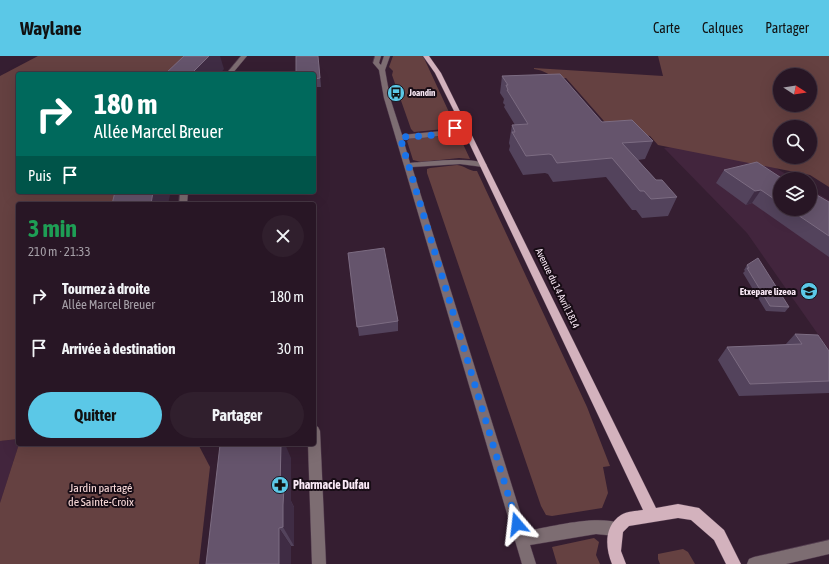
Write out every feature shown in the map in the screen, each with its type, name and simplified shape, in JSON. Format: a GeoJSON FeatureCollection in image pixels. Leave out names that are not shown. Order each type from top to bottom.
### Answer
{"type":"FeatureCollection","features":[{"type":"Feature","properties":{"kind":"main road","name":"Avenue du 14 Avril 1814"},"geometry":{"type":"LineString","coordinates":[[426,56],[438,73],[653,516]]}},
{"type":"Feature","properties":{"kind":"main road","name":"Avenue du 14 Avril 1814"},"geometry":{"type":"LineString","coordinates":[[435,56],[438,73]]}},
{"type":"Feature","properties":{"kind":"main road"},"geometry":{"type":"LineString","coordinates":[[620,564],[614,551],[616,529],[626,520],[678,510],[694,513],[719,535],[734,564]]}},
{"type":"Feature","properties":{"kind":"street"},"geometry":{"type":"LineString","coordinates":[[231,72],[244,56]]}},
{"type":"Feature","properties":{"kind":"street"},"geometry":{"type":"LineString","coordinates":[[378,56],[376,63],[382,70]]}},
{"type":"Feature","properties":{"kind":"street"},"geometry":{"type":"LineString","coordinates":[[387,56],[382,70],[387,98],[529,564]]}},
{"type":"Feature","properties":{"kind":"street"},"geometry":{"type":"LineString","coordinates":[[400,137],[442,133],[450,131],[462,124]]}},
{"type":"Feature","properties":{"kind":"street"},"geometry":{"type":"LineString","coordinates":[[408,165],[460,162],[483,165]]}},
{"type":"Feature","properties":{"kind":"street"},"geometry":{"type":"LineString","coordinates":[[315,446],[319,564]]}},
{"type":"Feature","properties":{"kind":"street"},"geometry":{"type":"LineString","coordinates":[[522,539],[596,527],[616,529]]}},
{"type":"Feature","properties":{"kind":"street"},"geometry":{"type":"LineString","coordinates":[[754,564],[829,547]]}},
{"type":"Feature","properties":{"kind":"shaded area","name":"Etxepare lizeoa"},"geometry":{"type":"Polygon","coordinates":[[[730,140],[783,172],[773,172],[773,216],[817,216],[817,193],[829,200],[829,350],[747,233],[664,148],[730,140]]]}},
{"type":"Feature","properties":{"kind":"shaded area"},"geometry":{"type":"Polygon","coordinates":[[[16,439],[16,446],[18,446],[0,503],[0,441],[16,439]]]}},
{"type":"Feature","properties":{"kind":"green space"},"geometry":{"type":"Polygon","coordinates":[[[38,56],[205,56],[189,72],[16,72],[16,194],[120,194],[118,202],[16,202],[16,439],[0,441],[0,76],[38,56]]]}},
{"type":"Feature","properties":{"kind":"green space"},"geometry":{"type":"Polygon","coordinates":[[[393,56],[423,56],[454,123],[444,129],[414,132],[411,129],[392,75],[393,71],[389,67],[393,56]]]}},
{"type":"Feature","properties":{"kind":"green space"},"geometry":{"type":"Polygon","coordinates":[[[658,56],[829,56],[829,187],[817,179],[817,172],[795,172],[658,145],[650,136],[611,129],[566,78],[556,77],[534,68],[663,76],[658,56]]]}},
{"type":"Feature","properties":{"kind":"green space"},"geometry":{"type":"Polygon","coordinates":[[[457,131],[470,159],[459,158],[421,162],[413,160],[407,141],[409,139],[448,134],[457,131]]]}},
{"type":"Feature","properties":{"kind":"green space"},"geometry":{"type":"Polygon","coordinates":[[[457,165],[463,166],[472,171],[477,171],[587,407],[610,466],[603,467],[608,493],[602,508],[552,516],[546,515],[541,506],[427,173],[427,169],[430,168],[457,165]]]}},
{"type":"Feature","properties":{"kind":"green space","name":"Jardin partagé de Sainte-Croix"},"geometry":{"type":"Polygon","coordinates":[[[18,446],[199,446],[210,467],[199,564],[0,564],[0,503],[18,446]]]}},
{"type":"Feature","properties":{"kind":"green space"},"geometry":{"type":"Polygon","coordinates":[[[594,538],[599,542],[596,555],[600,564],[557,564],[552,547],[594,538]]]}},
{"type":"Feature","properties":{"kind":"green space"},"geometry":{"type":"Polygon","coordinates":[[[683,549],[688,552],[695,564],[660,564],[658,554],[683,549]]]}},
{"type":"Feature","properties":{"kind":"building"},"geometry":{"type":"Polygon","coordinates":[[[184,56],[209,56],[193,72],[167,72],[184,56]]]}},
{"type":"Feature","properties":{"kind":"building"},"geometry":{"type":"Polygon","coordinates":[[[296,56],[318,56],[320,78],[316,79],[316,72],[296,72],[296,56]]]}},
{"type":"Feature","properties":{"kind":"building"},"geometry":{"type":"Polygon","coordinates":[[[560,74],[602,122],[632,120],[653,141],[622,143],[656,180],[662,180],[677,197],[651,199],[644,191],[640,191],[612,158],[557,163],[552,155],[549,154],[526,156],[512,132],[515,132],[512,125],[528,124],[507,90],[506,85],[508,85],[502,76],[560,74]]]}},
{"type":"Feature","properties":{"kind":"building"},"geometry":{"type":"Polygon","coordinates":[[[757,162],[773,172],[773,198],[761,190],[755,191],[724,170],[757,162]]]}},
{"type":"Feature","properties":{"kind":"building"},"geometry":{"type":"Polygon","coordinates":[[[114,194],[153,194],[151,202],[112,202],[114,194]]]}},
{"type":"Feature","properties":{"kind":"building"},"geometry":{"type":"Polygon","coordinates":[[[817,195],[829,202],[829,236],[799,216],[817,216],[817,195]]]}},
{"type":"Feature","properties":{"kind":"building"},"geometry":{"type":"Polygon","coordinates":[[[384,248],[398,321],[357,327],[348,253],[384,248]]]}},
{"type":"Feature","properties":{"kind":"building"},"geometry":{"type":"Polygon","coordinates":[[[758,258],[789,307],[770,306],[747,268],[749,268],[747,265],[758,258]]]}},
{"type":"Feature","properties":{"kind":"building"},"geometry":{"type":"Polygon","coordinates":[[[795,334],[818,335],[829,351],[829,381],[750,384],[727,347],[802,344],[795,334]]]}},
{"type":"Feature","properties":{"kind":"building"},"geometry":{"type":"Polygon","coordinates":[[[220,446],[281,446],[280,488],[284,487],[283,527],[279,528],[279,564],[206,564],[220,446]]]}},
{"type":"Feature","properties":{"kind":"place","name":"Joandin"},"geometry":{"type":"Point","coordinates":[396,93]}},
{"type":"Feature","properties":{"kind":"place","name":"Etxepare lizeoa"},"geometry":{"type":"Point","coordinates":[809,291]}},
{"type":"Feature","properties":{"kind":"place","name":"Pharmacie Dufau"},"geometry":{"type":"Point","coordinates":[280,485]}},
{"type":"Feature","properties":{"kind":"route"},"geometry":{"type":"LineString","coordinates":[[455,128],[442,133],[400,137],[517,524]]}}]}
